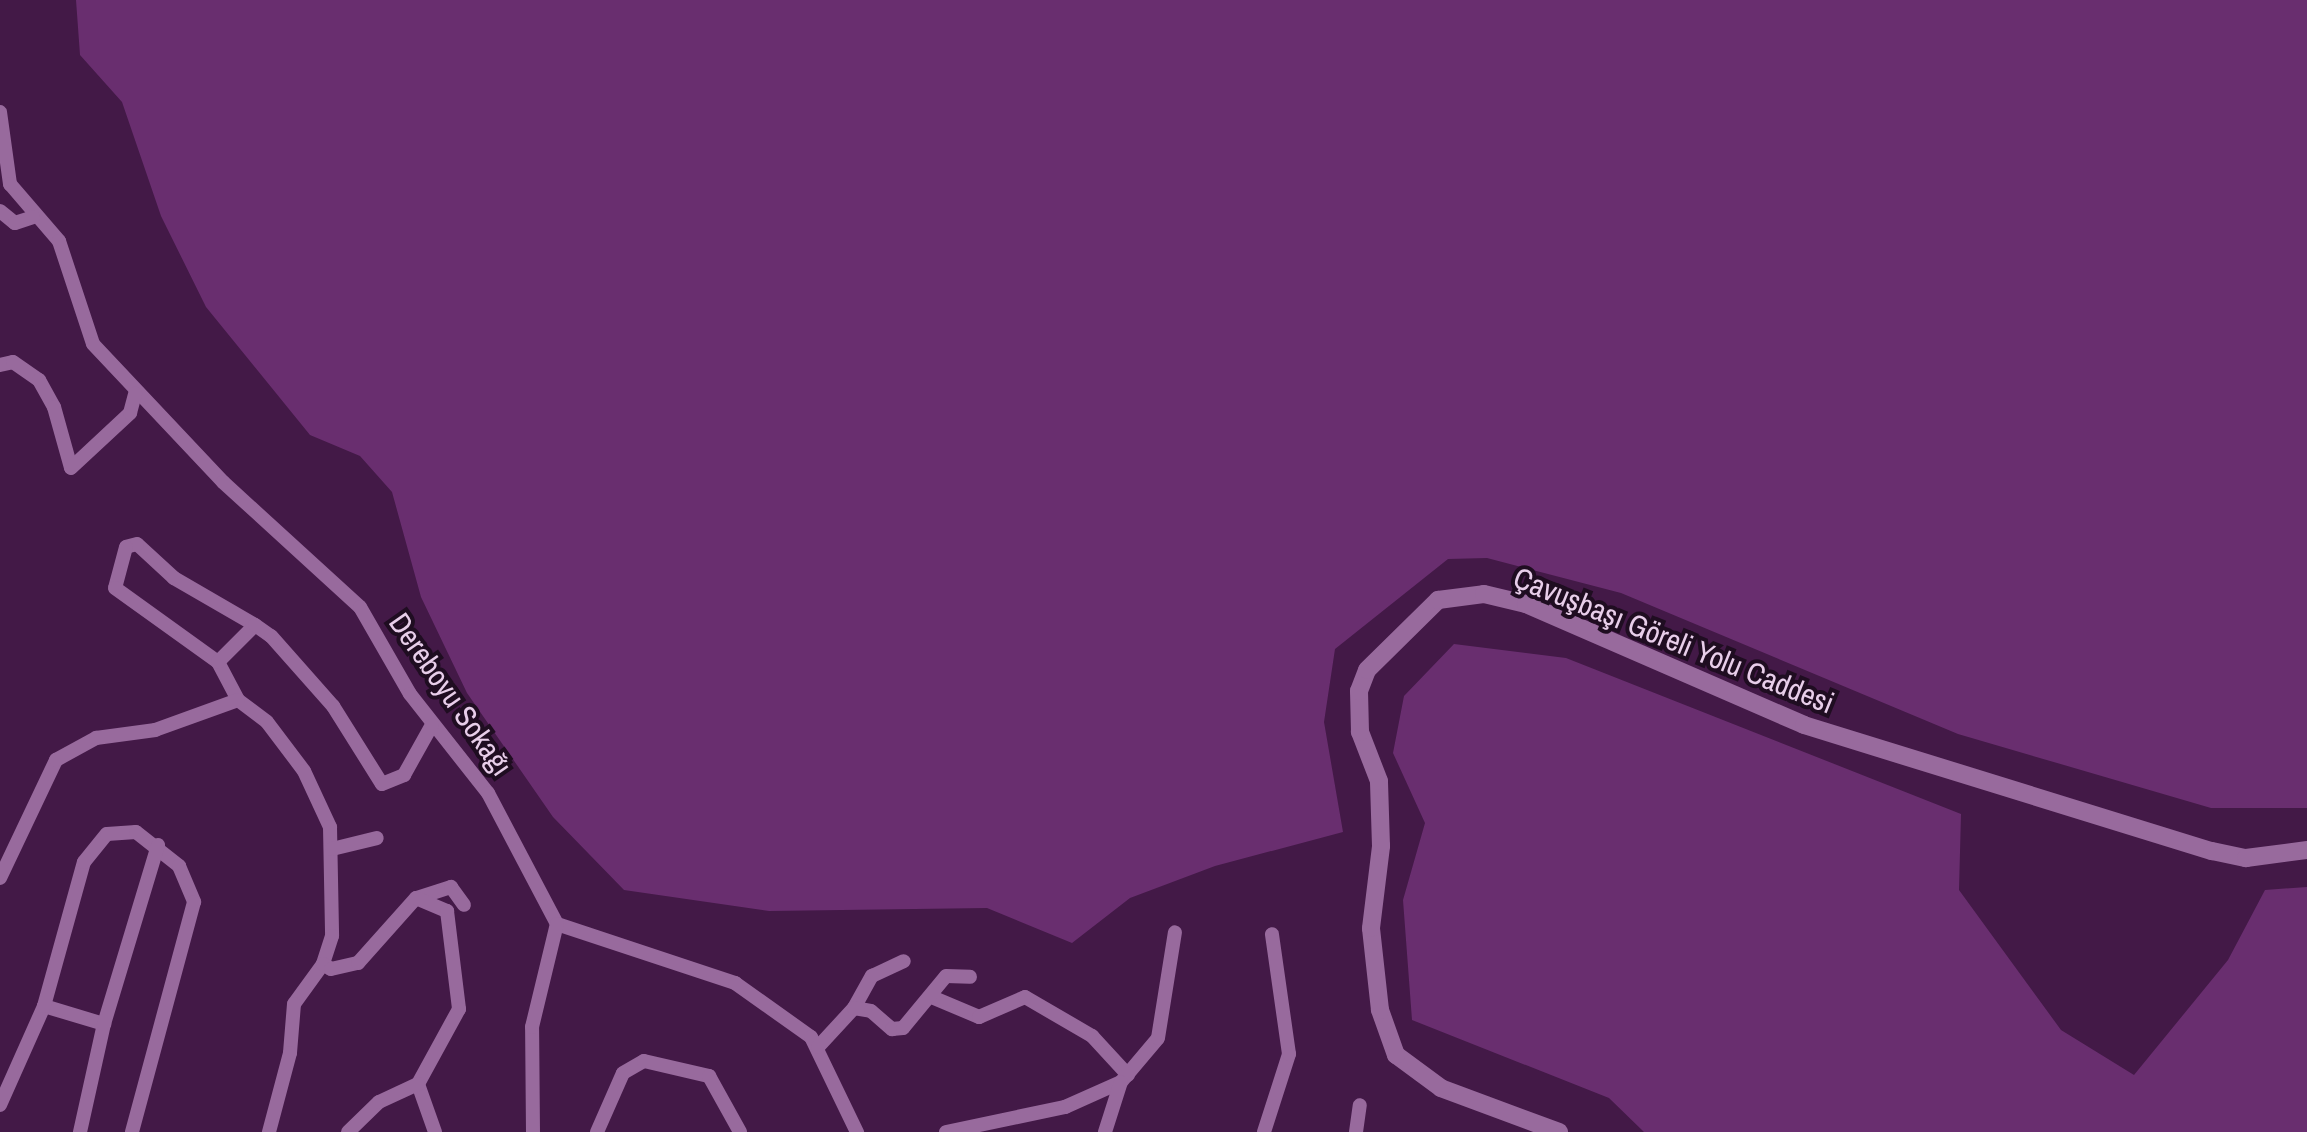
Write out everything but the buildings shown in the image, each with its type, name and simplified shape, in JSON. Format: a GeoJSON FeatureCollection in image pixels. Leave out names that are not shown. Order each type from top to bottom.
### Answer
{"type":"FeatureCollection","features":[{"type":"Feature","properties":{"kind":"main road","name":"Çavuşbaşı Göreli Yolu Caddesi"},"geometry":{"type":"LineString","coordinates":[[1559,1132],[1441,1088],[1396,1055],[1380,1010],[1370,928],[1381,846],[1379,780],[1360,732],[1359,691],[1367,670],[1438,600],[1484,594],[1526,604],[1804,725],[2212,851],[2246,858],[2307,850]]}},
{"type":"Feature","properties":{"kind":"street","name":"Dereboyu Sokağı"},"geometry":{"type":"LineString","coordinates":[[0,112],[10,184],[33,217],[59,241],[92,344],[135,394],[360,607],[376,642],[432,725],[482,784],[558,924]]}},
{"type":"Feature","properties":{"kind":"street"},"geometry":{"type":"LineString","coordinates":[[0,211],[15,223],[33,217]]}},
{"type":"Feature","properties":{"kind":"street"},"geometry":{"type":"LineString","coordinates":[[0,365],[13,362],[39,380],[54,407],[70,468],[130,413],[135,394]]}},
{"type":"Feature","properties":{"kind":"street"},"geometry":{"type":"LineString","coordinates":[[270,1132],[290,1053],[294,1004],[323,964],[332,936],[332,849],[324,806],[304,771],[267,722],[238,700],[218,662],[115,588],[126,547],[137,544],[174,578],[254,625],[333,706],[382,784],[404,775],[432,725]]}},
{"type":"Feature","properties":{"kind":"street"},"geometry":{"type":"LineString","coordinates":[[218,662],[254,625]]}},
{"type":"Feature","properties":{"kind":"street"},"geometry":{"type":"LineString","coordinates":[[0,878],[56,760],[96,738],[154,730],[238,700]]}},
{"type":"Feature","properties":{"kind":"street"},"geometry":{"type":"LineString","coordinates":[[1,1095],[44,1006],[84,862],[107,834],[122,830],[158,845],[179,866],[194,902],[132,1132]]}},
{"type":"Feature","properties":{"kind":"street"},"geometry":{"type":"LineString","coordinates":[[332,849],[377,838]]}},
{"type":"Feature","properties":{"kind":"street"},"geometry":{"type":"LineString","coordinates":[[80,1132],[104,1024],[158,845]]}},
{"type":"Feature","properties":{"kind":"street"},"geometry":{"type":"LineString","coordinates":[[323,964],[331,969],[358,963],[416,898],[443,886],[464,905]]}},
{"type":"Feature","properties":{"kind":"street"},"geometry":{"type":"LineString","coordinates":[[348,1132],[380,1102],[418,1084],[459,1009],[446,911],[416,898]]}},
{"type":"Feature","properties":{"kind":"street"},"geometry":{"type":"LineString","coordinates":[[532,1132],[537,1095],[532,1027],[558,924],[735,984],[818,1046],[832,1089],[857,1132]]}},
{"type":"Feature","properties":{"kind":"street"},"geometry":{"type":"LineString","coordinates":[[946,1132],[1065,1107],[1125,1078],[1158,1038],[1176,932]]}},
{"type":"Feature","properties":{"kind":"street"},"geometry":{"type":"LineString","coordinates":[[1264,1132],[1289,1054],[1276,992],[1280,954],[1272,934]]}},
{"type":"Feature","properties":{"kind":"street"},"geometry":{"type":"LineString","coordinates":[[818,1046],[854,1008],[872,976],[904,961]]}},
{"type":"Feature","properties":{"kind":"street"},"geometry":{"type":"LineString","coordinates":[[854,1008],[871,1011],[897,1030],[934,998],[946,976],[970,977]]}},
{"type":"Feature","properties":{"kind":"street"},"geometry":{"type":"LineString","coordinates":[[934,998],[979,1017],[1025,997],[1092,1036],[1125,1078],[1120,1102],[1105,1132]]}},
{"type":"Feature","properties":{"kind":"street"},"geometry":{"type":"LineString","coordinates":[[44,1006],[104,1024]]}},
{"type":"Feature","properties":{"kind":"street"},"geometry":{"type":"LineString","coordinates":[[597,1132],[623,1073],[644,1060],[710,1076],[740,1132]]}},
{"type":"Feature","properties":{"kind":"street"},"geometry":{"type":"LineString","coordinates":[[418,1084],[435,1132]]}},
{"type":"Feature","properties":{"kind":"street"},"geometry":{"type":"LineString","coordinates":[[1356,1132],[1360,1105]]}},
{"type":"Feature","properties":{"kind":"shaded area"},"geometry":{"type":"Polygon","coordinates":[[[76,0],[2307,0],[2307,808],[2211,808],[1958,734],[1621,593],[1487,558],[1448,559],[1335,649],[1324,722],[1343,832],[1215,866],[1130,898],[1072,943],[987,908],[769,911],[624,890],[553,817],[467,693],[421,597],[392,492],[360,456],[310,435],[206,307],[161,216],[122,102],[80,55],[76,0]]]}},
{"type":"Feature","properties":{"kind":"shaded area"},"geometry":{"type":"Polygon","coordinates":[[[1454,644],[1566,658],[1961,814],[1959,890],[2061,1030],[2134,1075],[2228,960],[2265,890],[2307,887],[2307,1132],[1644,1132],[1609,1098],[1412,1020],[1403,900],[1425,823],[1393,753],[1404,696],[1454,644]]]}}]}
